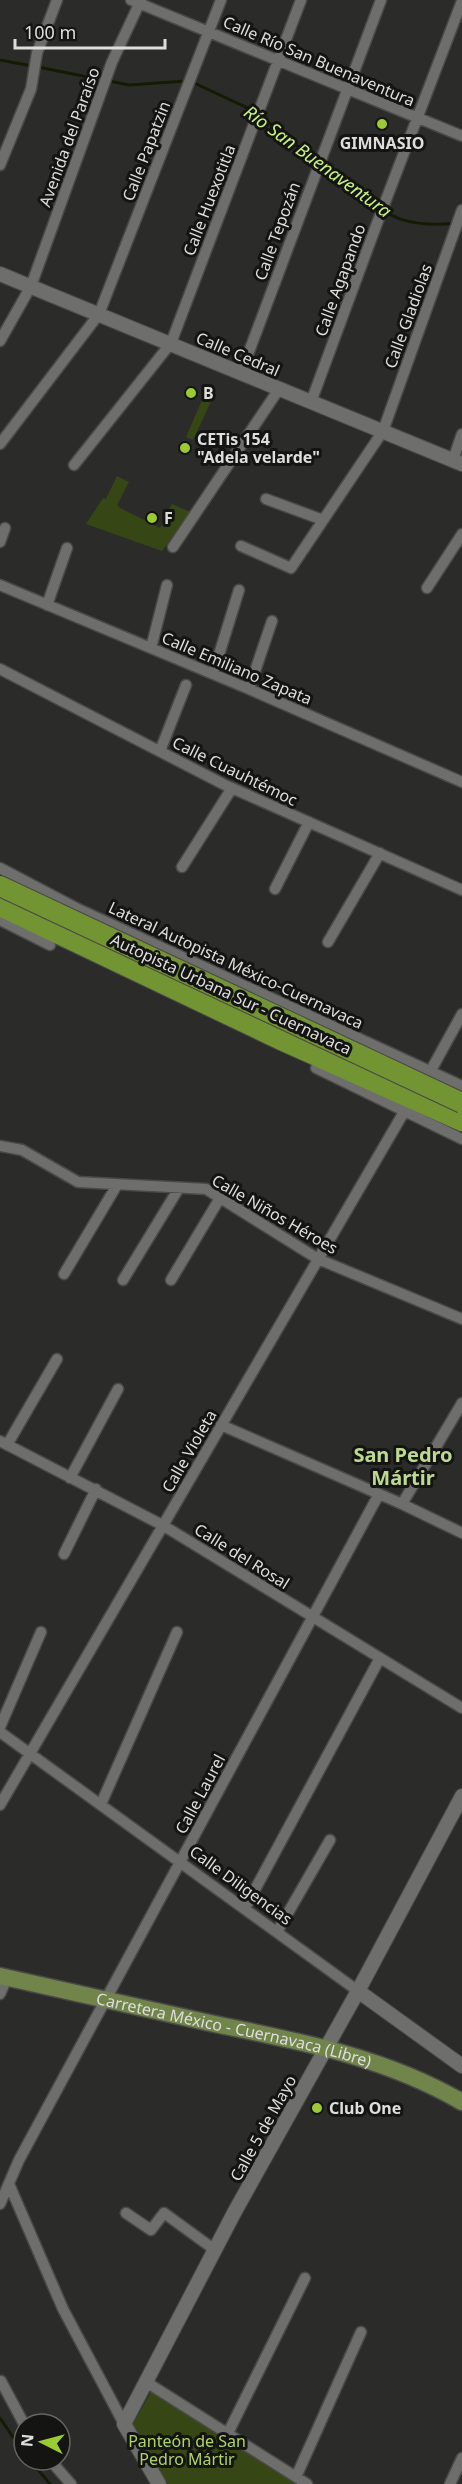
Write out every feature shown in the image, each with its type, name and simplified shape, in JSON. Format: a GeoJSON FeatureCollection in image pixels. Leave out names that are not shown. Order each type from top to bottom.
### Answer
{"type":"FeatureCollection","features":[{"type":"Feature","properties":{"kind":"highway"},"geometry":{"type":"LineString","coordinates":[[0,887],[72,914],[132,950],[209,991],[462,1103]]}},
{"type":"Feature","properties":{"kind":"highway","name":"Autopista Urbana Sur - Cuernavaca"},"geometry":{"type":"LineString","coordinates":[[0,887],[462,1103]]}},
{"type":"Feature","properties":{"kind":"highway","name":"Autopista Urbana Sur - Cuernavaca"},"geometry":{"type":"LineString","coordinates":[[0,899],[462,1111]]}},
{"type":"Feature","properties":{"kind":"highway"},"geometry":{"type":"LineString","coordinates":[[0,906],[279,1039],[462,1121]]}},
{"type":"Feature","properties":{"kind":"highway"},"geometry":{"type":"LineString","coordinates":[[279,1039],[294,1059],[316,1068]]}},
{"type":"Feature","properties":{"kind":"main road","name":"Carretera México - Cuernavaca (Libre)"},"geometry":{"type":"LineString","coordinates":[[4,1977],[326,2047],[402,2072],[462,2102]]}},
{"type":"Feature","properties":{"kind":"street"},"geometry":{"type":"LineString","coordinates":[[0,165],[31,89],[37,53],[57,0]]}},
{"type":"Feature","properties":{"kind":"street","name":"Calle Papatzin"},"geometry":{"type":"LineString","coordinates":[[0,444],[99,314],[221,0]]}},
{"type":"Feature","properties":{"kind":"street","name":"Calle Huexotitla"},"geometry":{"type":"LineString","coordinates":[[74,465],[171,343],[301,0]]}},
{"type":"Feature","properties":{"kind":"street","name":"Calle Tepozán"},"geometry":{"type":"LineString","coordinates":[[241,373],[324,146],[381,0]]}},
{"type":"Feature","properties":{"kind":"street","name":"Calle Agapando"},"geometry":{"type":"LineString","coordinates":[[311,402],[462,0]]}},
{"type":"Feature","properties":{"kind":"street","name":"Calle Río San Buenaventura"},"geometry":{"type":"LineString","coordinates":[[138,1],[462,136]]}},
{"type":"Feature","properties":{"kind":"street","name":"Avenida del Paraíso"},"geometry":{"type":"LineString","coordinates":[[0,341],[31,286],[112,62],[138,1]]}},
{"type":"Feature","properties":{"kind":"street","name":"Calle Gladiolas"},"geometry":{"type":"LineString","coordinates":[[241,546],[291,568],[382,431],[462,210]]}},
{"type":"Feature","properties":{"kind":"street","name":"Calle Cedral"},"geometry":{"type":"LineString","coordinates":[[0,274],[457,462]]}},
{"type":"Feature","properties":{"kind":"street"},"geometry":{"type":"LineString","coordinates":[[172,547],[279,389]]}},
{"type":"Feature","properties":{"kind":"street"},"geometry":{"type":"LineString","coordinates":[[457,462],[462,434]]}},
{"type":"Feature","properties":{"kind":"street"},"geometry":{"type":"LineString","coordinates":[[266,500],[323,520]]}},
{"type":"Feature","properties":{"kind":"street"},"geometry":{"type":"LineString","coordinates":[[0,542],[5,528]]}},
{"type":"Feature","properties":{"kind":"street"},"geometry":{"type":"LineString","coordinates":[[427,588],[462,534]]}},
{"type":"Feature","properties":{"kind":"street"},"geometry":{"type":"LineString","coordinates":[[47,605],[67,548]]}},
{"type":"Feature","properties":{"kind":"street","name":"Calle Emiliano Zapata"},"geometry":{"type":"LineString","coordinates":[[0,585],[249,689],[462,782]]}},
{"type":"Feature","properties":{"kind":"street"},"geometry":{"type":"LineString","coordinates":[[152,648],[167,585]]}},
{"type":"Feature","properties":{"kind":"street"},"geometry":{"type":"LineString","coordinates":[[213,674],[239,590]]}},
{"type":"Feature","properties":{"kind":"street"},"geometry":{"type":"LineString","coordinates":[[249,689],[272,621]]}},
{"type":"Feature","properties":{"kind":"street","name":"Calle Cuauhtémoc"},"geometry":{"type":"LineString","coordinates":[[0,669],[232,788],[462,890]]}},
{"type":"Feature","properties":{"kind":"street"},"geometry":{"type":"LineString","coordinates":[[160,752],[186,685]]}},
{"type":"Feature","properties":{"kind":"street"},"geometry":{"type":"LineString","coordinates":[[182,867],[232,788]]}},
{"type":"Feature","properties":{"kind":"street"},"geometry":{"type":"LineString","coordinates":[[275,889],[309,822]]}},
{"type":"Feature","properties":{"kind":"street"},"geometry":{"type":"LineString","coordinates":[[328,942],[380,853]]}},
{"type":"Feature","properties":{"kind":"street","name":"Lateral Autopista México-Cuernavaca"},"geometry":{"type":"LineString","coordinates":[[0,868],[72,914],[462,1086]]}},
{"type":"Feature","properties":{"kind":"street"},"geometry":{"type":"LineString","coordinates":[[0,920],[51,945]]}},
{"type":"Feature","properties":{"kind":"street"},"geometry":{"type":"LineString","coordinates":[[430,1072],[462,1014]]}},
{"type":"Feature","properties":{"kind":"street"},"geometry":{"type":"LineString","coordinates":[[316,1068],[462,1139]]}},
{"type":"Feature","properties":{"kind":"street","name":"Calle Violeta"},"geometry":{"type":"LineString","coordinates":[[0,1805],[404,1112]]}},
{"type":"Feature","properties":{"kind":"street","name":"Calle Niños Héroes"},"geometry":{"type":"LineString","coordinates":[[0,1146],[22,1150],[78,1182],[206,1189],[318,1259],[462,1319]]}},
{"type":"Feature","properties":{"kind":"street"},"geometry":{"type":"LineString","coordinates":[[64,1274],[117,1185]]}},
{"type":"Feature","properties":{"kind":"street"},"geometry":{"type":"LineString","coordinates":[[123,1280],[179,1188]]}},
{"type":"Feature","properties":{"kind":"street"},"geometry":{"type":"LineString","coordinates":[[171,1280],[220,1198]]}},
{"type":"Feature","properties":{"kind":"street"},"geometry":{"type":"LineString","coordinates":[[4,1443],[57,1359]]}},
{"type":"Feature","properties":{"kind":"street"},"geometry":{"type":"LineString","coordinates":[[70,1478],[118,1389]]}},
{"type":"Feature","properties":{"kind":"street"},"geometry":{"type":"LineString","coordinates":[[402,1504],[462,1403]]}},
{"type":"Feature","properties":{"kind":"street"},"geometry":{"type":"LineString","coordinates":[[221,1425],[402,1504],[462,1533]]}},
{"type":"Feature","properties":{"kind":"street","name":"Calle del Rosal"},"geometry":{"type":"LineString","coordinates":[[4,1443],[164,1526],[462,1708]]}},
{"type":"Feature","properties":{"kind":"street"},"geometry":{"type":"LineString","coordinates":[[64,1554],[96,1489]]}},
{"type":"Feature","properties":{"kind":"street","name":"Calle Laurel"},"geometry":{"type":"LineString","coordinates":[[0,2204],[19,2160],[379,1494]]}},
{"type":"Feature","properties":{"kind":"street"},"geometry":{"type":"LineString","coordinates":[[0,1727],[41,1632]]}},
{"type":"Feature","properties":{"kind":"street"},"geometry":{"type":"LineString","coordinates":[[101,1804],[177,1632]]}},
{"type":"Feature","properties":{"kind":"street"},"geometry":{"type":"LineString","coordinates":[[244,1908],[380,1658]]}},
{"type":"Feature","properties":{"kind":"street","name":"Calle Diligencias"},"geometry":{"type":"LineString","coordinates":[[0,1732],[462,2066]]}},
{"type":"Feature","properties":{"kind":"street","name":"Calle 5 de Mayo"},"geometry":{"type":"LineString","coordinates":[[124,2424],[215,2250],[358,1991],[462,1796]]}},
{"type":"Feature","properties":{"kind":"street"},"geometry":{"type":"LineString","coordinates":[[277,1932],[330,1840]]}},
{"type":"Feature","properties":{"kind":"street"},"geometry":{"type":"LineString","coordinates":[[0,1994],[4,1977]]}},
{"type":"Feature","properties":{"kind":"street"},"geometry":{"type":"LineString","coordinates":[[9,2184],[63,2309],[124,2424],[159,2484]]}},
{"type":"Feature","properties":{"kind":"street"},"geometry":{"type":"LineString","coordinates":[[126,2213],[151,2230],[164,2213],[215,2250]]}},
{"type":"Feature","properties":{"kind":"street"},"geometry":{"type":"LineString","coordinates":[[228,2433],[305,2278]]}},
{"type":"Feature","properties":{"kind":"street"},"geometry":{"type":"LineString","coordinates":[[296,2477],[361,2332]]}},
{"type":"Feature","properties":{"kind":"street"},"geometry":{"type":"LineString","coordinates":[[1,2382],[17,2412]]}},
{"type":"Feature","properties":{"kind":"street"},"geometry":{"type":"LineString","coordinates":[[146,2382],[307,2484]]}},
{"type":"Feature","properties":{"kind":"street"},"geometry":{"type":"LineString","coordinates":[[450,2484],[462,2458]]}},
{"type":"Feature","properties":{"kind":"street"},"geometry":{"type":"LineString","coordinates":[[60,2472],[71,2484]]}},
{"type":"Feature","properties":{"kind":"green space"},"geometry":{"type":"Polygon","coordinates":[[[206,391],[214,395],[193,440],[186,437],[206,391]]]}},
{"type":"Feature","properties":{"kind":"green space"},"geometry":{"type":"Polygon","coordinates":[[[117,476],[129,482],[117,505],[160,528],[172,504],[190,512],[162,551],[86,524],[103,498],[106,499],[117,476]]]}},
{"type":"Feature","properties":{"kind":"green space","name":"Panteón de San Pedro Mártir"},"geometry":{"type":"Polygon","coordinates":[[[153,2388],[301,2484],[168,2484],[131,2428],[153,2388]]]}},
{"type":"Feature","properties":{"kind":"waterway","name":"Río San Buenaventura"},"geometry":{"type":"LineString","coordinates":[[0,60],[32,66]]}},
{"type":"Feature","properties":{"kind":"waterway","name":"Río San Buenaventura"},"geometry":{"type":"LineString","coordinates":[[38,67],[103,80]]}},
{"type":"Feature","properties":{"kind":"waterway","name":"Río San Buenaventura"},"geometry":{"type":"LineString","coordinates":[[109,81],[129,85],[186,81]]}},
{"type":"Feature","properties":{"kind":"waterway","name":"Río San Buenaventura"},"geometry":{"type":"LineString","coordinates":[[192,82],[256,112],[317,162]]}},
{"type":"Feature","properties":{"kind":"waterway","name":"Río San Buenaventura"},"geometry":{"type":"LineString","coordinates":[[323,166],[380,208]]}},
{"type":"Feature","properties":{"kind":"waterway","name":"Río San Buenaventura"},"geometry":{"type":"LineString","coordinates":[[386,212],[418,223],[454,223]]}},
{"type":"Feature","properties":{"kind":"waterway"},"geometry":{"type":"LineString","coordinates":[[0,2418],[12,2436]]}},
{"type":"Feature","properties":{"kind":"waterway"},"geometry":{"type":"LineString","coordinates":[[40,2472],[50,2484]]}},
{"type":"Feature","properties":{"kind":"place","name":"GIMNASIO"},"geometry":{"type":"Point","coordinates":[382,124]}},
{"type":"Feature","properties":{"kind":"place","name":"B"},"geometry":{"type":"Point","coordinates":[191,393]}},
{"type":"Feature","properties":{"kind":"place","name":"CETis 154 \"Adela velarde\""},"geometry":{"type":"Point","coordinates":[185,448]}},
{"type":"Feature","properties":{"kind":"place","name":"F"},"geometry":{"type":"Point","coordinates":[152,518]}},
{"type":"Feature","properties":{"kind":"place","name":"Club One"},"geometry":{"type":"Point","coordinates":[317,2108]}},
{"type":"Feature","properties":{"kind":"district","name":"San Pedro Mártir"},"geometry":{"type":"Point","coordinates":[403,1466]}}]}
